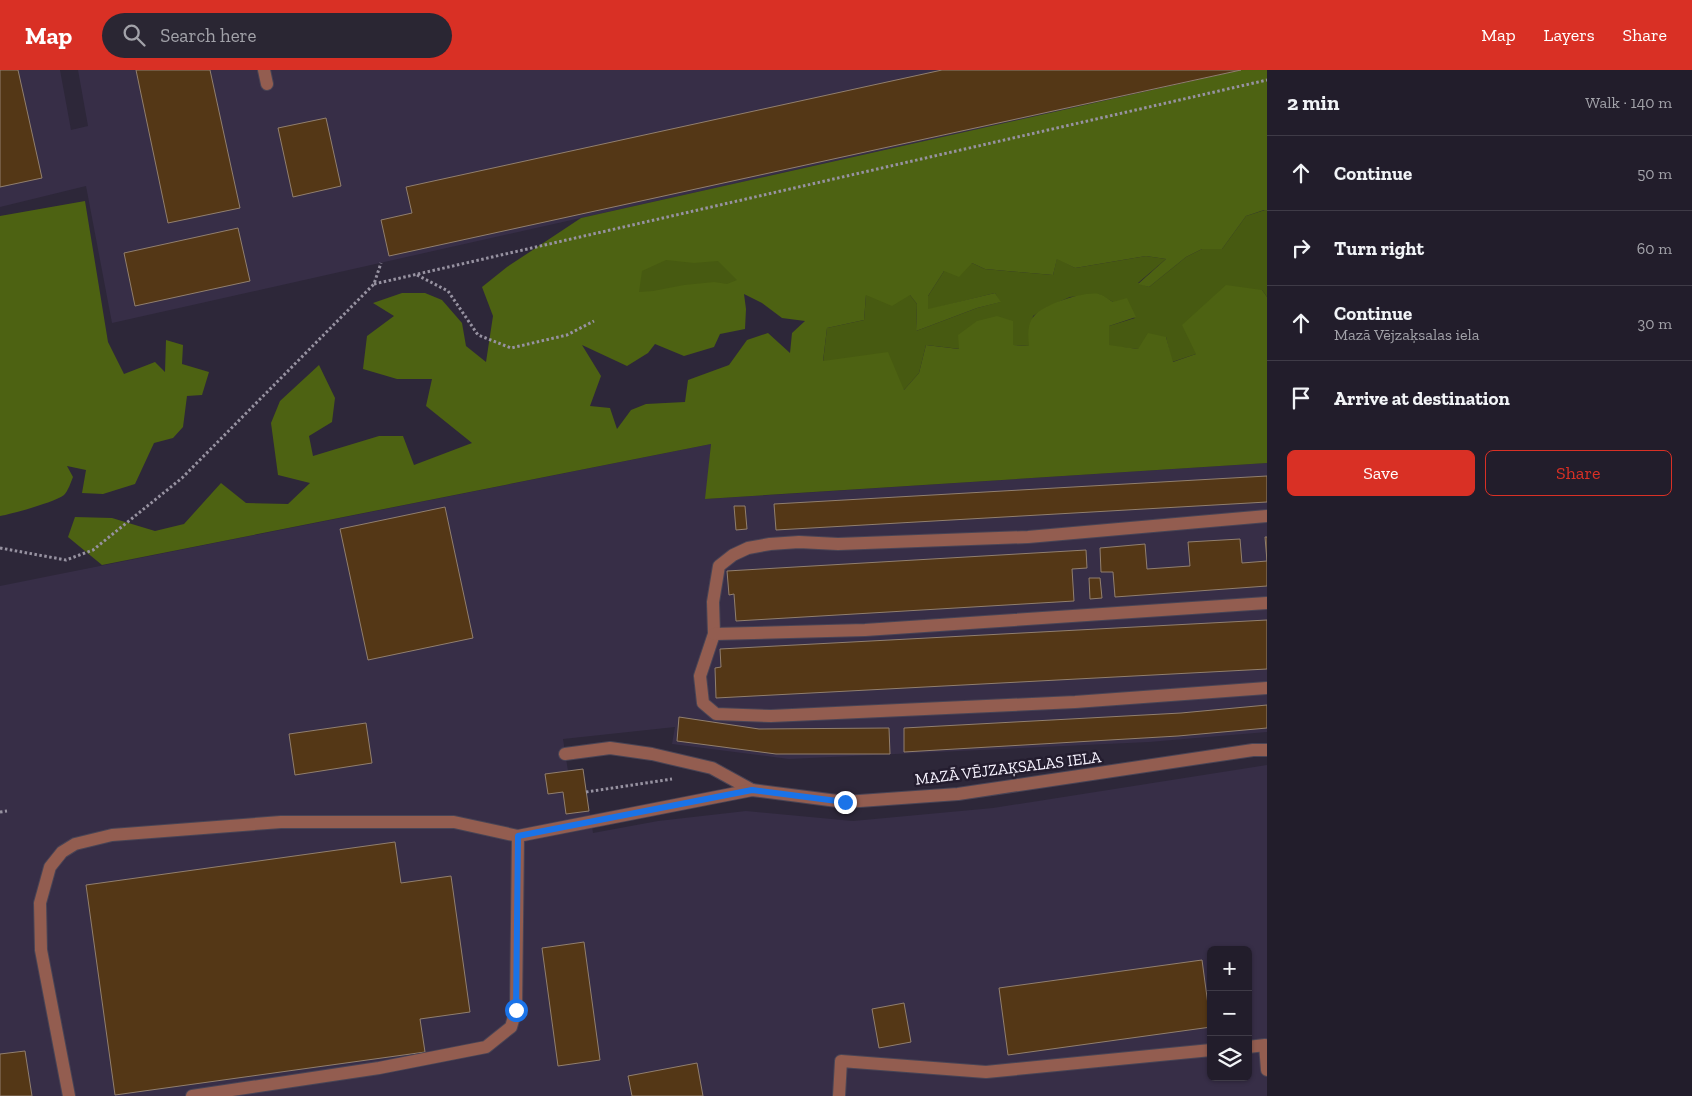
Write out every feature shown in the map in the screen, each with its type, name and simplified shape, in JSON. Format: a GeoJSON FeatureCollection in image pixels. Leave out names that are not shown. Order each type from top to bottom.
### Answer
{"type":"FeatureCollection","features":[{"type":"Feature","properties":{"kind":"street"},"geometry":{"type":"LineString","coordinates":[[264,70],[267,84]]}},
{"type":"Feature","properties":{"kind":"street"},"geometry":{"type":"LineString","coordinates":[[1267,516],[1028,537],[838,544],[799,542],[748,548],[733,555],[719,566],[713,602],[714,634],[700,676],[703,703],[716,714],[772,716],[1075,702],[1267,688]]}},
{"type":"Feature","properties":{"kind":"street"},"geometry":{"type":"LineString","coordinates":[[714,634],[865,630],[1267,603]]}},
{"type":"Feature","properties":{"kind":"street"},"geometry":{"type":"LineString","coordinates":[[565,754],[610,748],[652,754],[712,768],[752,790]]}},
{"type":"Feature","properties":{"kind":"street","name":"MAZĀ VĒJZAĶSALAS IELA"},"geometry":{"type":"LineString","coordinates":[[752,790],[845,802],[958,794],[1253,750],[1267,750]]}},
{"type":"Feature","properties":{"kind":"street"},"geometry":{"type":"LineString","coordinates":[[69,1096],[41,950],[40,903],[50,867],[62,852],[75,844],[112,835],[281,822],[454,822],[518,836],[752,790]]}},
{"type":"Feature","properties":{"kind":"street"},"geometry":{"type":"LineString","coordinates":[[192,1096],[379,1068],[486,1047],[511,1028],[516,1010],[518,836]]}},
{"type":"Feature","properties":{"kind":"street"},"geometry":{"type":"LineString","coordinates":[[1252,1047],[1265,1045],[1267,1070]]}},
{"type":"Feature","properties":{"kind":"street"},"geometry":{"type":"LineString","coordinates":[[839,1096],[840,1062],[986,1072],[1207,1050]]}},
{"type":"Feature","properties":{"kind":"path"},"geometry":{"type":"LineString","coordinates":[[374,284],[1267,80]]}},
{"type":"Feature","properties":{"kind":"path"},"geometry":{"type":"LineString","coordinates":[[0,548],[66,560],[93,550],[182,478],[374,284],[381,263]]}},
{"type":"Feature","properties":{"kind":"path"},"geometry":{"type":"LineString","coordinates":[[417,274],[448,291],[478,336],[511,348],[567,335],[594,321]]}},
{"type":"Feature","properties":{"kind":"path"},"geometry":{"type":"LineString","coordinates":[[586,792],[676,778]]}},
{"type":"Feature","properties":{"kind":"path"},"geometry":{"type":"LineString","coordinates":[[0,812],[7,811]]}},
{"type":"Feature","properties":{"kind":"shaded area"},"geometry":{"type":"Polygon","coordinates":[[[0,70],[60,70],[71,130],[88,126],[78,70],[1241,70],[112,323],[86,186],[0,207],[0,70]]]}},
{"type":"Feature","properties":{"kind":"shaded area"},"geometry":{"type":"Polygon","coordinates":[[[711,444],[706,499],[1267,463],[1267,732],[1149,742],[789,759],[672,744],[675,727],[563,739],[568,771],[583,769],[593,833],[658,821],[746,811],[853,821],[993,808],[1267,765],[1267,1096],[0,1096],[0,586],[711,444]]]}},
{"type":"Feature","properties":{"kind":"green space"},"geometry":{"type":"Polygon","coordinates":[[[1241,70],[1267,70],[1267,211],[1264,210],[1246,216],[1222,249],[1202,249],[1186,257],[1149,287],[1138,284],[1166,259],[1146,256],[1075,268],[1057,259],[1053,275],[985,269],[972,263],[959,277],[944,271],[928,296],[928,309],[995,293],[1001,302],[977,308],[916,331],[917,304],[910,295],[892,306],[866,295],[864,320],[827,328],[823,361],[888,352],[904,390],[919,373],[926,345],[959,349],[958,335],[977,321],[997,316],[1013,321],[1013,345],[1029,346],[1029,326],[1039,311],[1074,296],[1092,294],[1101,295],[1113,302],[1127,298],[1136,317],[1109,326],[1109,345],[1138,349],[1148,333],[1166,337],[1173,362],[1196,354],[1182,325],[1226,285],[1262,290],[1267,297],[1267,463],[705,499],[711,444],[102,565],[68,537],[75,517],[112,518],[155,531],[184,524],[221,483],[246,503],[288,504],[310,483],[278,475],[271,423],[280,401],[319,365],[335,398],[332,422],[309,436],[313,456],[379,436],[403,436],[414,465],[472,443],[426,406],[432,379],[397,379],[363,369],[367,336],[394,316],[373,303],[402,293],[425,293],[442,300],[462,323],[466,346],[486,362],[493,316],[482,287],[507,267],[581,218],[1241,70]],[[666,260],[642,271],[639,292],[714,282],[727,284],[737,280],[718,261],[694,263],[666,260]],[[744,294],[746,309],[745,329],[720,334],[714,347],[684,356],[655,344],[648,353],[627,366],[582,345],[601,376],[590,406],[610,408],[617,429],[631,410],[646,404],[685,402],[688,380],[729,365],[747,340],[768,333],[790,353],[792,333],[805,321],[782,318],[762,303],[744,294]]]}},
{"type":"Feature","properties":{"kind":"green space"},"geometry":{"type":"Polygon","coordinates":[[[85,201],[108,342],[124,374],[155,362],[165,372],[166,340],[183,345],[182,364],[209,372],[202,395],[187,396],[183,427],[173,438],[154,443],[135,484],[103,494],[82,493],[86,470],[67,466],[73,477],[64,495],[43,504],[0,516],[0,216],[85,201]]]}},
{"type":"Feature","properties":{"kind":"green space"},"geometry":{"type":"Polygon","coordinates":[[[1267,211],[1267,297],[1262,290],[1196,354],[1172,362],[1166,337],[1138,349],[1109,346],[1109,326],[1135,318],[1099,294],[1070,297],[1045,308],[1033,316],[1029,346],[1013,345],[960,349],[926,345],[919,373],[904,390],[823,362],[827,328],[864,320],[866,295],[910,295],[917,304],[916,331],[977,308],[1000,302],[995,293],[927,310],[928,296],[944,271],[972,263],[985,269],[1053,275],[1057,258],[1075,268],[1146,256],[1166,259],[1138,283],[1149,287],[1186,257],[1202,249],[1222,249],[1246,216],[1267,211]]]}},
{"type":"Feature","properties":{"kind":"green space"},"geometry":{"type":"Polygon","coordinates":[[[674,238],[758,281],[738,299],[611,294],[674,238]]]}},
{"type":"Feature","properties":{"kind":"building"},"geometry":{"type":"Polygon","coordinates":[[[0,70],[18,70],[42,178],[0,187],[0,70]]]}},
{"type":"Feature","properties":{"kind":"building"},"geometry":{"type":"Polygon","coordinates":[[[136,70],[210,70],[240,208],[168,223],[136,70]]]}},
{"type":"Feature","properties":{"kind":"building"},"geometry":{"type":"Polygon","coordinates":[[[942,70],[1241,70],[389,256],[381,220],[412,213],[406,187],[942,70]]]}},
{"type":"Feature","properties":{"kind":"building"},"geometry":{"type":"Polygon","coordinates":[[[326,118],[341,186],[293,197],[278,128],[326,118]]]}},
{"type":"Feature","properties":{"kind":"building"},"geometry":{"type":"Polygon","coordinates":[[[238,228],[250,281],[135,306],[124,253],[238,228]]]}},
{"type":"Feature","properties":{"kind":"building"},"geometry":{"type":"Polygon","coordinates":[[[1267,476],[1267,502],[776,530],[774,504],[1267,476]]]}},
{"type":"Feature","properties":{"kind":"building"},"geometry":{"type":"Polygon","coordinates":[[[734,506],[745,506],[747,529],[736,530],[734,506]]]}},
{"type":"Feature","properties":{"kind":"building"},"geometry":{"type":"Polygon","coordinates":[[[445,507],[473,638],[368,660],[340,529],[445,507]]]}},
{"type":"Feature","properties":{"kind":"building"},"geometry":{"type":"Polygon","coordinates":[[[1265,537],[1267,537],[1267,561],[1265,537]]]}},
{"type":"Feature","properties":{"kind":"building"},"geometry":{"type":"Polygon","coordinates":[[[1240,539],[1242,563],[1267,561],[1267,586],[1115,597],[1113,572],[1101,572],[1100,548],[1145,544],[1147,569],[1190,566],[1188,542],[1240,539]]]}},
{"type":"Feature","properties":{"kind":"building"},"geometry":{"type":"Polygon","coordinates":[[[1086,550],[1087,568],[1072,569],[1074,601],[736,621],[734,594],[729,595],[727,571],[1086,550]]]}},
{"type":"Feature","properties":{"kind":"building"},"geometry":{"type":"Polygon","coordinates":[[[1089,578],[1100,578],[1102,598],[1090,599],[1089,578]]]}},
{"type":"Feature","properties":{"kind":"building"},"geometry":{"type":"Polygon","coordinates":[[[1267,620],[1267,669],[716,698],[715,668],[721,667],[720,649],[1267,620]]]}},
{"type":"Feature","properties":{"kind":"building"},"geometry":{"type":"Polygon","coordinates":[[[1267,705],[1267,728],[1178,736],[904,752],[904,728],[1181,713],[1267,705]]]}},
{"type":"Feature","properties":{"kind":"building"},"geometry":{"type":"Polygon","coordinates":[[[679,717],[759,729],[889,728],[890,754],[776,754],[677,741],[679,717]]]}},
{"type":"Feature","properties":{"kind":"building"},"geometry":{"type":"Polygon","coordinates":[[[366,723],[372,763],[295,775],[289,734],[366,723]]]}},
{"type":"Feature","properties":{"kind":"building"},"geometry":{"type":"Polygon","coordinates":[[[583,769],[589,811],[566,814],[563,792],[548,794],[545,774],[583,769]]]}},
{"type":"Feature","properties":{"kind":"building"},"geometry":{"type":"Polygon","coordinates":[[[395,842],[401,883],[451,876],[470,1012],[420,1019],[425,1052],[115,1095],[86,885],[395,842]]]}},
{"type":"Feature","properties":{"kind":"building"},"geometry":{"type":"Polygon","coordinates":[[[584,942],[600,1060],[558,1066],[542,948],[584,942]]]}},
{"type":"Feature","properties":{"kind":"building"},"geometry":{"type":"Polygon","coordinates":[[[1202,960],[1207,997],[1207,1028],[1008,1055],[999,988],[1202,960]]]}},
{"type":"Feature","properties":{"kind":"building"},"geometry":{"type":"Polygon","coordinates":[[[904,1003],[911,1042],[879,1048],[872,1009],[904,1003]]]}},
{"type":"Feature","properties":{"kind":"building"},"geometry":{"type":"Polygon","coordinates":[[[25,1051],[32,1096],[0,1096],[0,1054],[25,1051]]]}},
{"type":"Feature","properties":{"kind":"building"},"geometry":{"type":"Polygon","coordinates":[[[697,1063],[703,1096],[632,1096],[628,1076],[697,1063]]]}},
{"type":"Feature","properties":{"kind":"route"},"geometry":{"type":"LineString","coordinates":[[516,1010],[518,836],[752,790],[845,802]]}}]}
